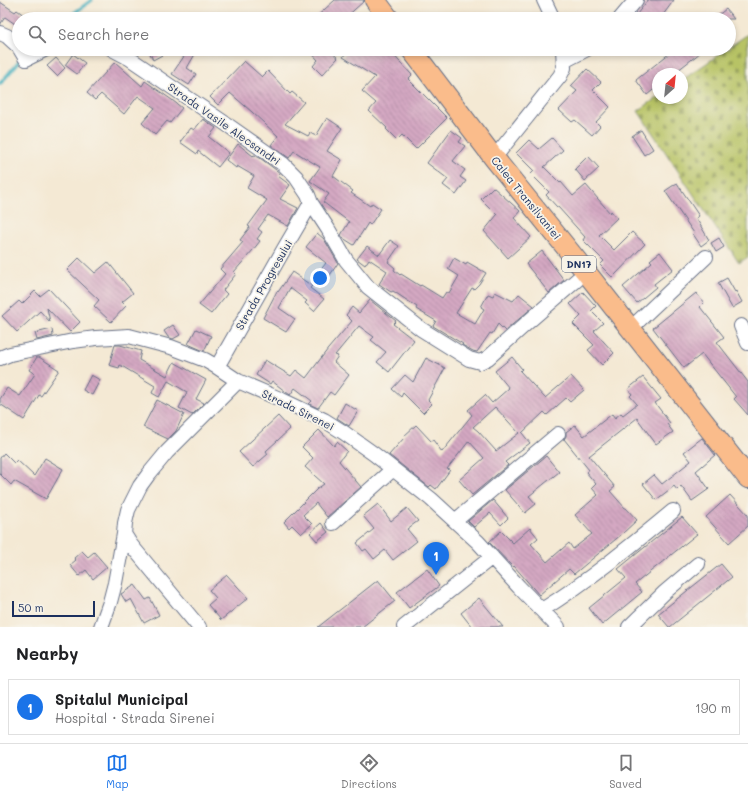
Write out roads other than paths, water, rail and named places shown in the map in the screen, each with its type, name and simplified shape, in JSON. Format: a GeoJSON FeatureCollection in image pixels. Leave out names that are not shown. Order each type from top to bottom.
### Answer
{"type":"FeatureCollection","features":[{"type":"Feature","properties":{"kind":"highway"},"geometry":{"type":"LineString","coordinates":[[375,0],[384,12]]}},
{"type":"Feature","properties":{"kind":"highway","name":"Calea Transilvaniei"},"geometry":{"type":"LineString","coordinates":[[417,56],[494,158],[630,329],[745,468]]}},
{"type":"Feature","properties":{"kind":"street"},"geometry":{"type":"LineString","coordinates":[[544,0],[550,12]]}},
{"type":"Feature","properties":{"kind":"street"},"geometry":{"type":"LineString","coordinates":[[626,12],[636,0]]}},
{"type":"Feature","properties":{"kind":"street"},"geometry":{"type":"LineString","coordinates":[[0,33],[7,36],[12,41]]}},
{"type":"Feature","properties":{"kind":"street","name":"Strada Vasile Alecsandri"},"geometry":{"type":"LineString","coordinates":[[125,56],[283,164],[296,177],[346,260],[368,287],[421,329],[469,359],[480,362],[488,358],[586,272]]}},
{"type":"Feature","properties":{"kind":"street"},"geometry":{"type":"LineString","coordinates":[[494,158],[560,76],[564,68],[564,56]]}},
{"type":"Feature","properties":{"kind":"street","name":"Strada Progresului"},"geometry":{"type":"LineString","coordinates":[[217,367],[311,203]]}},
{"type":"Feature","properties":{"kind":"street"},"geometry":{"type":"LineString","coordinates":[[630,329],[706,257]]}},
{"type":"Feature","properties":{"kind":"street"},"geometry":{"type":"LineString","coordinates":[[741,326],[748,343]]}},
{"type":"Feature","properties":{"kind":"street","name":"Strada Sirenei"},"geometry":{"type":"LineString","coordinates":[[0,358],[10,354],[73,341],[129,336],[170,347],[205,360],[238,381],[324,420],[343,432],[393,469],[455,520],[478,542],[558,627]]}},
{"type":"Feature","properties":{"kind":"street"},"geometry":{"type":"LineString","coordinates":[[101,627],[115,583],[125,523],[128,510],[132,502],[148,475],[167,452],[238,381]]}},
{"type":"Feature","properties":{"kind":"street"},"geometry":{"type":"LineString","coordinates":[[455,520],[558,434]]}},
{"type":"Feature","properties":{"kind":"street"},"geometry":{"type":"LineString","coordinates":[[333,523],[393,469]]}},
{"type":"Feature","properties":{"kind":"street"},"geometry":{"type":"LineString","coordinates":[[542,610],[601,568],[673,511]]}},
{"type":"Feature","properties":{"kind":"street"},"geometry":{"type":"LineString","coordinates":[[124,534],[131,545],[199,627]]}},
{"type":"Feature","properties":{"kind":"street"},"geometry":{"type":"LineString","coordinates":[[404,627],[492,557]]}},
{"type":"Feature","properties":{"kind":"street"},"geometry":{"type":"LineString","coordinates":[[629,627],[665,592],[698,564]]}},
{"type":"Feature","properties":{"kind":"waterway"},"geometry":{"type":"LineString","coordinates":[[76,12],[92,0]]}},
{"type":"Feature","properties":{"kind":"waterway"},"geometry":{"type":"LineString","coordinates":[[0,84],[21,59]]}},
{"type":"Feature","properties":{"kind":"place","name":"Spitalul Municipal"},"geometry":{"type":"Point","coordinates":[436,575]}}]}
